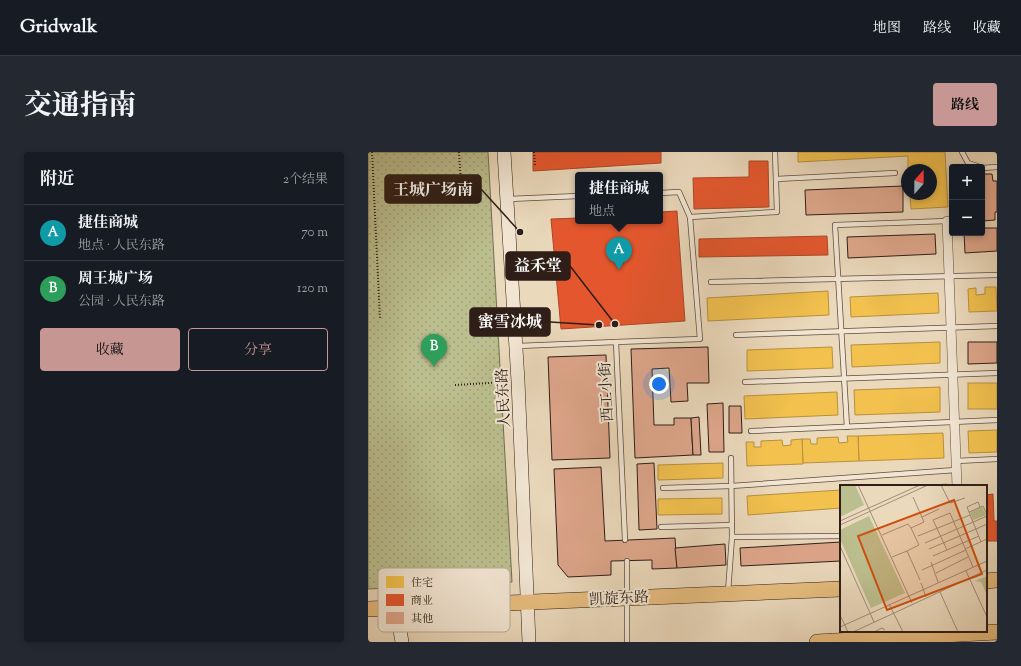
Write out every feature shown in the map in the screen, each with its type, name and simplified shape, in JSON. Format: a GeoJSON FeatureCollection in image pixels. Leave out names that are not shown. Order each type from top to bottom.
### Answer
{"type":"FeatureCollection","features":[{"type":"Feature","properties":{"kind":"main road","name":"人民东路"},"geometry":{"type":"LineString","coordinates":[[504,152],[518,381],[529,642]]}},
{"type":"Feature","properties":{"kind":"main road"},"geometry":{"type":"LineString","coordinates":[[987,581],[997,580]]}},
{"type":"Feature","properties":{"kind":"main road","name":"凯旋东路"},"geometry":{"type":"LineString","coordinates":[[510,603],[840,589]]}},
{"type":"Feature","properties":{"kind":"main road","name":"凯旋东路"},"geometry":{"type":"LineString","coordinates":[[368,609],[378,608]]}},
{"type":"Feature","properties":{"kind":"main road"},"geometry":{"type":"LineString","coordinates":[[395,632],[395,642]]}},
{"type":"Feature","properties":{"kind":"main road"},"geometry":{"type":"LineString","coordinates":[[400,632],[402,642]]}},
{"type":"Feature","properties":{"kind":"main road"},"geometry":{"type":"LineString","coordinates":[[817,642],[997,632]]}},
{"type":"Feature","properties":{"kind":"street"},"geometry":{"type":"LineString","coordinates":[[947,221],[957,485]]}},
{"type":"Feature","properties":{"kind":"lane"},"geometry":{"type":"LineString","coordinates":[[690,217],[778,212],[775,152]]}},
{"type":"Feature","properties":{"kind":"lane"},"geometry":{"type":"LineString","coordinates":[[962,152],[968,163],[971,164]]}},
{"type":"Feature","properties":{"kind":"lane"},"geometry":{"type":"LineString","coordinates":[[985,167],[997,167]]}},
{"type":"Feature","properties":{"kind":"lane"},"geometry":{"type":"LineString","coordinates":[[776,179],[895,173]]}},
{"type":"Feature","properties":{"kind":"lane"},"geometry":{"type":"LineString","coordinates":[[616,342],[700,339],[690,217],[679,192],[663,193]]}},
{"type":"Feature","properties":{"kind":"lane"},"geometry":{"type":"LineString","coordinates":[[507,199],[575,196]]}},
{"type":"Feature","properties":{"kind":"lane"},"geometry":{"type":"LineString","coordinates":[[847,427],[835,225],[947,221]]}},
{"type":"Feature","properties":{"kind":"lane"},"geometry":{"type":"LineString","coordinates":[[711,282],[997,275]]}},
{"type":"Feature","properties":{"kind":"lane"},"geometry":{"type":"LineString","coordinates":[[736,335],[997,326]]}},
{"type":"Feature","properties":{"kind":"lane","name":"西工小街"},"geometry":{"type":"LineString","coordinates":[[516,346],[616,342],[625,540]]}},
{"type":"Feature","properties":{"kind":"lane"},"geometry":{"type":"LineString","coordinates":[[745,382],[997,373]]}},
{"type":"Feature","properties":{"kind":"lane"},"geometry":{"type":"LineString","coordinates":[[751,431],[997,420]]}},
{"type":"Feature","properties":{"kind":"lane"},"geometry":{"type":"LineString","coordinates":[[728,594],[732,537],[731,458]]}},
{"type":"Feature","properties":{"kind":"lane"},"geometry":{"type":"LineString","coordinates":[[956,461],[997,459]]}},
{"type":"Feature","properties":{"kind":"lane"},"geometry":{"type":"LineString","coordinates":[[663,488],[731,486],[956,470]]}},
{"type":"Feature","properties":{"kind":"lane"},"geometry":{"type":"LineString","coordinates":[[661,527],[732,525]]}},
{"type":"Feature","properties":{"kind":"lane"},"geometry":{"type":"LineString","coordinates":[[732,537],[840,536]]}},
{"type":"Feature","properties":{"kind":"lane"},"geometry":{"type":"LineString","coordinates":[[627,561],[627,642]]}},
{"type":"Feature","properties":{"kind":"path"},"geometry":{"type":"LineString","coordinates":[[372,152],[380,319]]}},
{"type":"Feature","properties":{"kind":"path"},"geometry":{"type":"LineString","coordinates":[[459,152],[461,184]]}},
{"type":"Feature","properties":{"kind":"path"},"geometry":{"type":"LineString","coordinates":[[534,152],[535,165]]}},
{"type":"Feature","properties":{"kind":"path"},"geometry":{"type":"LineString","coordinates":[[454,385],[518,381]]}},
{"type":"Feature","properties":{"kind":"green space"},"geometry":{"type":"Polygon","coordinates":[[[368,152],[488,152],[512,582],[510,582],[510,568],[378,568],[378,589],[368,589],[368,152]]]}},
{"type":"Feature","properties":{"kind":"building: 住宅"},"geometry":{"type":"Polygon","coordinates":[[[798,152],[945,152],[948,207],[911,209],[910,200],[937,200],[937,164],[908,164],[908,156],[798,162],[798,152]]]}},
{"type":"Feature","properties":{"kind":"building: 住宅"},"geometry":{"type":"Polygon","coordinates":[[[985,287],[996,287],[997,311],[969,312],[968,289],[976,288],[976,295],[985,294],[985,287]]]}},
{"type":"Feature","properties":{"kind":"building: 住宅"},"geometry":{"type":"Polygon","coordinates":[[[828,291],[829,315],[708,321],[707,298],[828,291]]]}},
{"type":"Feature","properties":{"kind":"building: 住宅"},"geometry":{"type":"Polygon","coordinates":[[[938,293],[939,313],[851,317],[850,297],[938,293]]]}},
{"type":"Feature","properties":{"kind":"building: 住宅"},"geometry":{"type":"Polygon","coordinates":[[[940,342],[940,363],[852,367],[851,345],[940,342]]]}},
{"type":"Feature","properties":{"kind":"building: 住宅"},"geometry":{"type":"Polygon","coordinates":[[[832,347],[833,368],[747,371],[747,350],[832,347]]]}},
{"type":"Feature","properties":{"kind":"building: 住宅"},"geometry":{"type":"Polygon","coordinates":[[[968,383],[997,383],[997,409],[968,409],[968,383]]]}},
{"type":"Feature","properties":{"kind":"building: 住宅"},"geometry":{"type":"Polygon","coordinates":[[[940,387],[940,412],[855,415],[854,390],[940,387]]]}},
{"type":"Feature","properties":{"kind":"building: 住宅"},"geometry":{"type":"Polygon","coordinates":[[[837,392],[838,415],[745,419],[744,396],[837,392]]]}},
{"type":"Feature","properties":{"kind":"building: 住宅"},"geometry":{"type":"Polygon","coordinates":[[[997,430],[997,452],[969,453],[968,431],[997,430]]]}},
{"type":"Feature","properties":{"kind":"building: 住宅"},"geometry":{"type":"Polygon","coordinates":[[[943,433],[944,458],[859,461],[858,436],[943,433]]]}},
{"type":"Feature","properties":{"kind":"building: 住宅"},"geometry":{"type":"Polygon","coordinates":[[[847,436],[858,436],[859,461],[803,463],[802,439],[810,439],[811,444],[817,444],[817,438],[838,437],[839,443],[848,442],[847,436]]]}},
{"type":"Feature","properties":{"kind":"building: 住宅"},"geometry":{"type":"Polygon","coordinates":[[[802,439],[803,464],[747,466],[746,442],[754,442],[754,447],[761,447],[761,441],[782,440],[783,446],[791,445],[791,440],[802,439]]]}},
{"type":"Feature","properties":{"kind":"building: 住宅"},"geometry":{"type":"Polygon","coordinates":[[[723,463],[723,478],[658,480],[658,465],[723,463]]]}},
{"type":"Feature","properties":{"kind":"building: 住宅"},"geometry":{"type":"Polygon","coordinates":[[[840,490],[840,508],[748,515],[747,496],[840,490]]]}},
{"type":"Feature","properties":{"kind":"building: 住宅"},"geometry":{"type":"Polygon","coordinates":[[[722,498],[722,514],[658,515],[658,499],[722,498]]]}},
{"type":"Feature","properties":{"kind":"building: 商业"},"geometry":{"type":"Polygon","coordinates":[[[533,152],[661,152],[661,163],[533,171],[533,152]]]}},
{"type":"Feature","properties":{"kind":"building: 商业"},"geometry":{"type":"Polygon","coordinates":[[[749,161],[768,161],[769,207],[694,209],[693,178],[749,177],[749,161]]]}},
{"type":"Feature","properties":{"kind":"building: 商业"},"geometry":{"type":"Polygon","coordinates":[[[677,211],[685,321],[561,329],[551,219],[575,218],[575,224],[663,224],[663,212],[677,211]]]}},
{"type":"Feature","properties":{"kind":"building: 商业"},"geometry":{"type":"Polygon","coordinates":[[[827,236],[828,255],[699,257],[699,239],[827,236]]]}},
{"type":"Feature","properties":{"kind":"building: 商业"},"geometry":{"type":"Polygon","coordinates":[[[993,494],[994,521],[997,521],[997,541],[987,541],[987,495],[993,494]]]}},
{"type":"Feature","properties":{"kind":"building: 其他"},"geometry":{"type":"Polygon","coordinates":[[[985,174],[992,174],[993,181],[997,181],[997,212],[995,212],[995,220],[985,221],[985,174]]]}},
{"type":"Feature","properties":{"kind":"building: 其他"},"geometry":{"type":"Polygon","coordinates":[[[901,186],[903,212],[806,215],[805,190],[901,186]]]}},
{"type":"Feature","properties":{"kind":"building: 其他"},"geometry":{"type":"Polygon","coordinates":[[[985,228],[997,228],[997,251],[965,253],[964,236],[985,236],[985,228]]]}},
{"type":"Feature","properties":{"kind":"building: 其他"},"geometry":{"type":"Polygon","coordinates":[[[935,234],[936,254],[848,258],[847,237],[935,234]]]}},
{"type":"Feature","properties":{"kind":"building: 其他"},"geometry":{"type":"Polygon","coordinates":[[[968,342],[997,342],[997,363],[968,364],[968,342]]]}},
{"type":"Feature","properties":{"kind":"building: 其他"},"geometry":{"type":"Polygon","coordinates":[[[708,347],[709,383],[687,383],[688,401],[671,402],[669,368],[652,369],[654,425],[674,425],[674,418],[691,418],[693,455],[635,458],[631,349],[708,347]]]}},
{"type":"Feature","properties":{"kind":"building: 其他"},"geometry":{"type":"Polygon","coordinates":[[[606,355],[610,458],[552,460],[548,357],[606,355]]]}},
{"type":"Feature","properties":{"kind":"building: 其他"},"geometry":{"type":"Polygon","coordinates":[[[723,403],[724,452],[709,452],[707,404],[723,403]]]}},
{"type":"Feature","properties":{"kind":"building: 其他"},"geometry":{"type":"Polygon","coordinates":[[[729,406],[741,406],[742,433],[729,433],[729,406]]]}},
{"type":"Feature","properties":{"kind":"building: 其他"},"geometry":{"type":"Polygon","coordinates":[[[699,417],[701,455],[693,455],[691,418],[699,417]]]}},
{"type":"Feature","properties":{"kind":"building: 其他"},"geometry":{"type":"Polygon","coordinates":[[[654,463],[657,529],[639,530],[637,464],[654,463]]]}},
{"type":"Feature","properties":{"kind":"building: 其他"},"geometry":{"type":"Polygon","coordinates":[[[601,467],[605,541],[675,538],[677,568],[652,569],[652,560],[611,561],[611,575],[568,577],[558,565],[554,469],[601,467]]]}},
{"type":"Feature","properties":{"kind":"building: 其他"},"geometry":{"type":"Polygon","coordinates":[[[840,542],[840,561],[741,566],[740,548],[840,542]]]}},
{"type":"Feature","properties":{"kind":"building: 其他"},"geometry":{"type":"Polygon","coordinates":[[[725,544],[726,565],[677,568],[675,548],[725,544]]]}},
{"type":"Feature","properties":{"kind":"place","name":"王城广场南"},"geometry":{"type":"Point","coordinates":[520,232]}},
{"type":"Feature","properties":{"kind":"place","name":"捷佳商城"},"geometry":{"type":"Point","coordinates":[619,270]}},
{"type":"Feature","properties":{"kind":"place","name":"益禾堂"},"geometry":{"type":"Point","coordinates":[615,324]}},
{"type":"Feature","properties":{"kind":"place","name":"蜜雪冰城"},"geometry":{"type":"Point","coordinates":[599,325]}},
{"type":"Feature","properties":{"kind":"place","name":"周王城广场"},"geometry":{"type":"Point","coordinates":[434,367]}}]}
